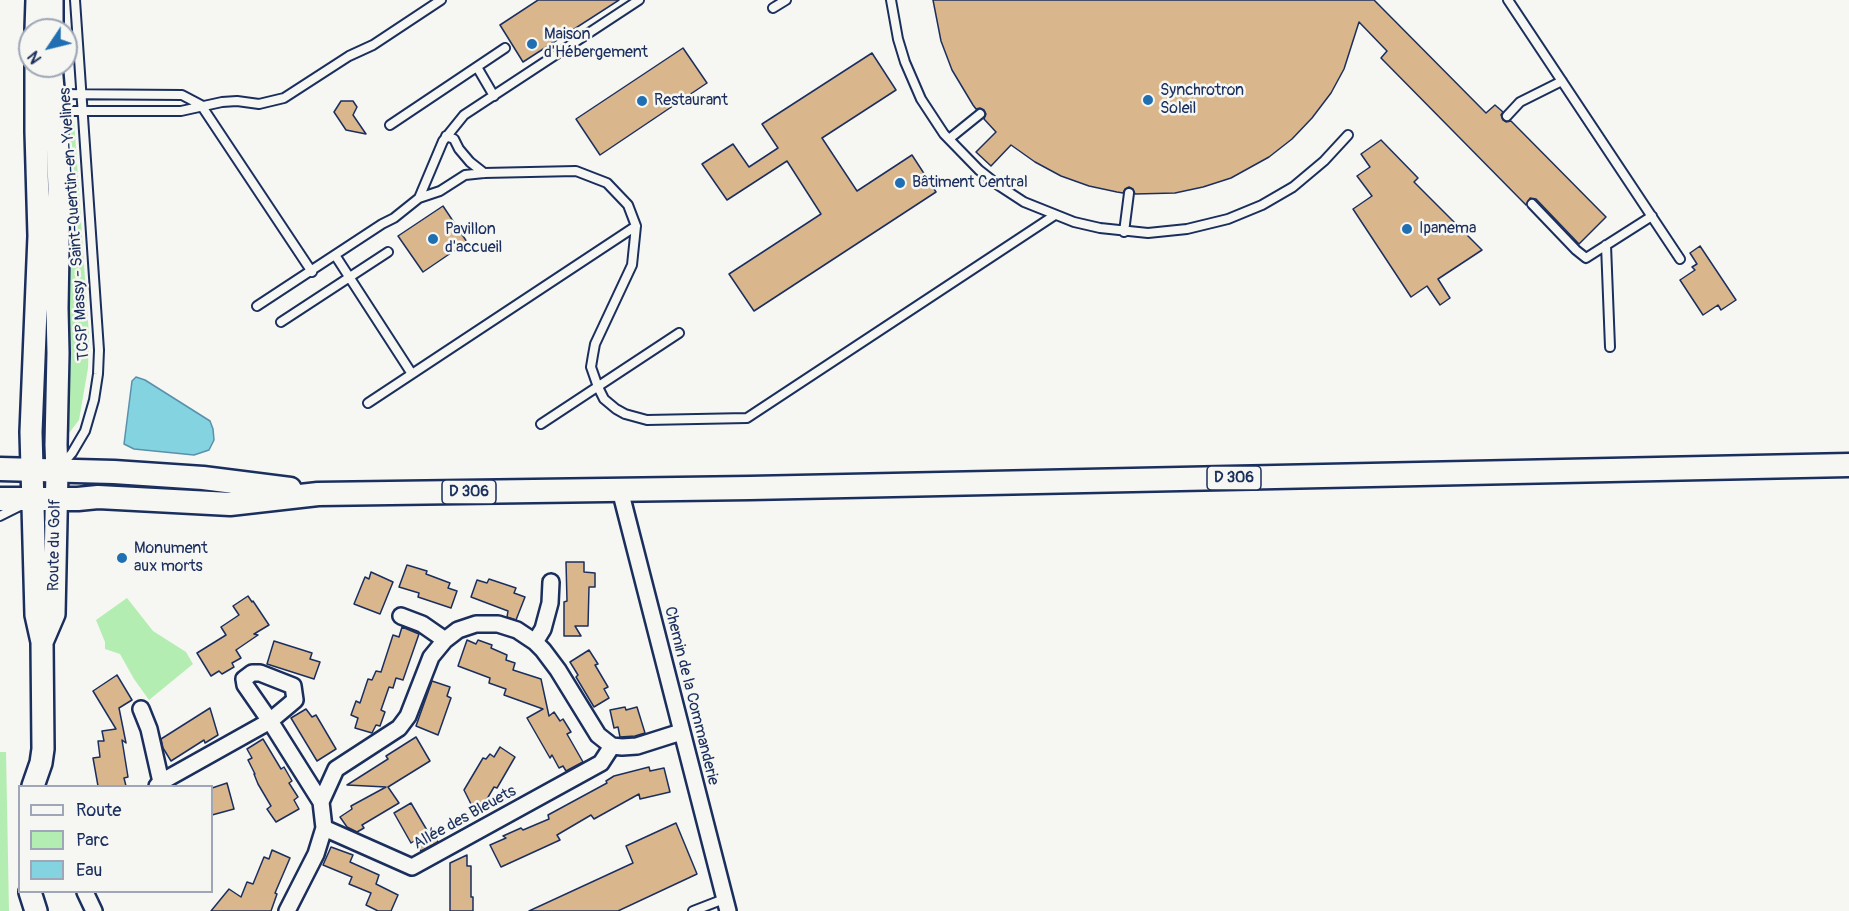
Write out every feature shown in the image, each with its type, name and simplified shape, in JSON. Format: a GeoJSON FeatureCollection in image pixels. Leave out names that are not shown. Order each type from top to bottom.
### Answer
{"type":"FeatureCollection","features":[{"type":"Feature","properties":{"kind":"main road"},"geometry":{"type":"LineString","coordinates":[[36,18],[37,0]]}},
{"type":"Feature","properties":{"kind":"main road"},"geometry":{"type":"LineString","coordinates":[[52,0],[52,18]]}},
{"type":"Feature","properties":{"kind":"main road"},"geometry":{"type":"LineString","coordinates":[[40,78],[49,101]]}},
{"type":"Feature","properties":{"kind":"main road"},"geometry":{"type":"LineString","coordinates":[[44,485],[31,432],[39,236],[36,132],[49,101],[50,78]]}},
{"type":"Feature","properties":{"kind":"main road","name":"Route du Golf"},"geometry":{"type":"LineString","coordinates":[[33,785],[43,749],[42,642],[54,614],[44,485],[56,445],[59,189],[49,101]]}},
{"type":"Feature","properties":{"kind":"main road","name":"D 306"},"geometry":{"type":"LineString","coordinates":[[0,499],[44,485],[114,472],[203,478],[318,494],[1849,465]]}},
{"type":"Feature","properties":{"kind":"main road","name":"D 306"},"geometry":{"type":"LineString","coordinates":[[0,469],[44,485]]}},
{"type":"Feature","properties":{"kind":"main road"},"geometry":{"type":"LineString","coordinates":[[31,893],[36,911]]}},
{"type":"Feature","properties":{"kind":"street","name":"Chemin de la Commanderie"},"geometry":{"type":"LineString","coordinates":[[620,490],[726,905]]}},
{"type":"Feature","properties":{"kind":"street"},"geometry":{"type":"LineString","coordinates":[[535,642],[543,629],[550,603],[551,582]]}},
{"type":"Feature","properties":{"kind":"street"},"geometry":{"type":"LineString","coordinates":[[400,616],[422,624],[445,640]]}},
{"type":"Feature","properties":{"kind":"street"},"geometry":{"type":"LineString","coordinates":[[321,802],[336,769],[399,728],[408,716],[430,657],[445,640],[458,630],[476,624],[498,624],[517,630],[535,642],[558,670],[598,735],[612,746],[637,746],[681,732]]}},
{"type":"Feature","properties":{"kind":"street"},"geometry":{"type":"LineString","coordinates":[[141,709],[149,729],[159,784],[270,720],[321,802],[324,828],[316,854],[287,911]]}},
{"type":"Feature","properties":{"kind":"street","name":"Allée des Bleuets"},"geometry":{"type":"LineString","coordinates":[[324,828],[412,867],[601,763],[612,746]]}},
{"type":"Feature","properties":{"kind":"street"},"geometry":{"type":"LineString","coordinates":[[87,893],[94,911]]}},
{"type":"Feature","properties":{"kind":"lane","name":"TCSP Massy - Saint-Quentin-en-Yvelines"},"geometry":{"type":"LineString","coordinates":[[0,516],[44,485],[72,453],[85,430],[94,400],[98,374],[99,350],[75,0]]}},
{"type":"Feature","properties":{"kind":"lane"},"geometry":{"type":"LineString","coordinates":[[49,101],[82,110],[182,111],[201,105],[237,101],[258,104],[284,98],[349,56],[373,45],[441,0]]}},
{"type":"Feature","properties":{"kind":"lane"},"geometry":{"type":"LineString","coordinates":[[419,198],[446,136],[464,115],[639,0]]}},
{"type":"Feature","properties":{"kind":"lane"},"geometry":{"type":"LineString","coordinates":[[773,8],[786,0]]}},
{"type":"Feature","properties":{"kind":"lane"},"geometry":{"type":"LineString","coordinates":[[891,0],[898,39],[912,80],[933,118],[949,139],[979,170],[1024,202],[1054,215],[1124,232],[1187,229],[1208,225],[1244,213],[1280,195],[1324,161],[1348,135]]}},
{"type":"Feature","properties":{"kind":"lane"},"geometry":{"type":"LineString","coordinates":[[1508,0],[1680,259]]}},
{"type":"Feature","properties":{"kind":"lane"},"geometry":{"type":"LineString","coordinates":[[390,125],[506,48]]}},
{"type":"Feature","properties":{"kind":"lane"},"geometry":{"type":"LineString","coordinates":[[477,67],[494,96]]}},
{"type":"Feature","properties":{"kind":"lane"},"geometry":{"type":"LineString","coordinates":[[1507,116],[1520,102],[1562,81]]}},
{"type":"Feature","properties":{"kind":"lane"},"geometry":{"type":"LineString","coordinates":[[49,101],[81,93],[182,95],[201,105],[312,272]]}},
{"type":"Feature","properties":{"kind":"lane"},"geometry":{"type":"LineString","coordinates":[[949,139],[980,114]]}},
{"type":"Feature","properties":{"kind":"lane"},"geometry":{"type":"LineString","coordinates":[[446,136],[454,140],[470,162],[484,173]]}},
{"type":"Feature","properties":{"kind":"lane"},"geometry":{"type":"LineString","coordinates":[[257,306],[394,218],[419,198],[440,191],[465,175],[576,171],[607,183],[628,205],[636,226],[632,265],[595,344],[591,367],[604,399],[625,414],[648,420],[747,418],[1054,215]]}},
{"type":"Feature","properties":{"kind":"lane"},"geometry":{"type":"LineString","coordinates":[[1124,232],[1129,193]]}},
{"type":"Feature","properties":{"kind":"lane"},"geometry":{"type":"LineString","coordinates":[[1532,204],[1586,258],[1652,216]]}},
{"type":"Feature","properties":{"kind":"lane"},"geometry":{"type":"LineString","coordinates":[[368,403],[636,226]]}},
{"type":"Feature","properties":{"kind":"lane"},"geometry":{"type":"LineString","coordinates":[[1606,245],[1610,347]]}},
{"type":"Feature","properties":{"kind":"lane"},"geometry":{"type":"LineString","coordinates":[[281,322],[388,252]]}},
{"type":"Feature","properties":{"kind":"lane"},"geometry":{"type":"LineString","coordinates":[[335,255],[412,374]]}},
{"type":"Feature","properties":{"kind":"lane"},"geometry":{"type":"LineString","coordinates":[[541,424],[680,333]]}},
{"type":"Feature","properties":{"kind":"lane"},"geometry":{"type":"LineString","coordinates":[[693,911],[726,905]]}},
{"type":"Feature","properties":{"kind":"green space"},"geometry":{"type":"Polygon","coordinates":[[[74,120],[89,336],[88,368],[79,420],[66,437],[69,235],[66,134],[74,120]]]}},
{"type":"Feature","properties":{"kind":"green space"},"geometry":{"type":"Polygon","coordinates":[[[127,598],[153,631],[186,652],[193,664],[149,700],[120,654],[105,649],[105,642],[96,620],[127,598]]]}},
{"type":"Feature","properties":{"kind":"green space"},"geometry":{"type":"Polygon","coordinates":[[[0,752],[6,752],[9,911],[0,911],[0,752]]]}},
{"type":"Feature","properties":{"kind":"water"},"geometry":{"type":"Polygon","coordinates":[[[136,377],[145,380],[210,421],[214,440],[209,450],[194,455],[134,449],[124,444],[132,381],[136,377]]]}},
{"type":"Feature","properties":{"kind":"building","name":"Maison d'Hébergement"},"geometry":{"type":"Polygon","coordinates":[[[538,0],[619,0],[523,62],[500,25],[538,0]]]}},
{"type":"Feature","properties":{"kind":"building","name":"Synchrotron Soleil"},"geometry":{"type":"Polygon","coordinates":[[[933,0],[1374,0],[1486,113],[1495,105],[1503,112],[1501,115],[1503,120],[1511,121],[1606,217],[1579,244],[1536,199],[1530,198],[1526,205],[1381,58],[1387,51],[1359,22],[1344,69],[1331,93],[1312,118],[1292,139],[1269,157],[1231,178],[1175,193],[1135,194],[1129,187],[1123,193],[1089,186],[1061,176],[1035,162],[1011,145],[991,166],[976,152],[996,132],[984,119],[986,114],[984,110],[976,109],[973,105],[952,70],[941,41],[933,0]]]}},
{"type":"Feature","properties":{"kind":"building","name":"Restaurant"},"geometry":{"type":"Polygon","coordinates":[[[683,48],[707,83],[600,155],[576,119],[683,48]]]}},
{"type":"Feature","properties":{"kind":"building","name":"Bâtiment Central"},"geometry":{"type":"Polygon","coordinates":[[[872,53],[896,90],[822,138],[857,191],[912,155],[936,192],[754,311],[729,274],[821,214],[787,161],[727,200],[702,164],[733,144],[749,167],[778,148],[762,124],[872,53]]]}},
{"type":"Feature","properties":{"kind":"building"},"geometry":{"type":"Polygon","coordinates":[[[341,101],[353,101],[357,107],[353,115],[366,134],[346,130],[334,112],[341,101]]]}},
{"type":"Feature","properties":{"kind":"building","name":"Ipanema"},"geometry":{"type":"Polygon","coordinates":[[[1381,140],[1418,178],[1414,182],[1482,250],[1438,279],[1450,298],[1440,305],[1427,286],[1411,297],[1353,209],[1372,196],[1357,176],[1370,167],[1361,154],[1381,140]]]}},
{"type":"Feature","properties":{"kind":"building","name":"Pavillon d'accueil"},"geometry":{"type":"Polygon","coordinates":[[[443,206],[467,242],[423,272],[398,236],[443,206]]]}},
{"type":"Feature","properties":{"kind":"building"},"geometry":{"type":"Polygon","coordinates":[[[1700,246],[1736,300],[1721,310],[1718,305],[1703,315],[1680,280],[1695,270],[1692,267],[1697,264],[1690,253],[1700,246]]]}},
{"type":"Feature","properties":{"kind":"building"},"geometry":{"type":"Polygon","coordinates":[[[566,562],[584,562],[584,572],[595,573],[595,587],[589,587],[588,626],[575,626],[581,636],[564,636],[564,602],[567,601],[566,562]]]}},
{"type":"Feature","properties":{"kind":"building"},"geometry":{"type":"Polygon","coordinates":[[[407,565],[427,571],[426,574],[450,583],[448,588],[457,591],[451,608],[418,597],[419,593],[399,587],[407,565]]]}},
{"type":"Feature","properties":{"kind":"building"},"geometry":{"type":"Polygon","coordinates":[[[371,572],[393,582],[380,614],[354,604],[365,577],[369,579],[371,572]]]}},
{"type":"Feature","properties":{"kind":"building"},"geometry":{"type":"Polygon","coordinates":[[[489,579],[516,588],[514,593],[525,597],[516,620],[507,617],[508,611],[471,597],[477,580],[487,583],[489,579]]]}},
{"type":"Feature","properties":{"kind":"building"},"geometry":{"type":"Polygon","coordinates":[[[248,596],[269,625],[254,634],[258,635],[236,650],[241,658],[232,663],[234,667],[222,674],[219,671],[211,676],[197,653],[226,635],[221,627],[239,615],[233,606],[248,596]]]}},
{"type":"Feature","properties":{"kind":"building"},"geometry":{"type":"Polygon","coordinates":[[[402,627],[419,634],[403,680],[396,678],[393,688],[389,687],[381,710],[385,712],[380,726],[376,725],[372,733],[355,728],[358,718],[351,715],[356,701],[360,703],[368,679],[372,680],[376,671],[381,672],[393,635],[399,637],[402,627]]]}},
{"type":"Feature","properties":{"kind":"building"},"geometry":{"type":"Polygon","coordinates":[[[467,640],[476,644],[478,640],[492,645],[491,648],[507,655],[506,660],[515,663],[513,670],[541,679],[549,716],[554,712],[560,721],[563,719],[571,732],[567,734],[583,762],[566,771],[563,766],[559,768],[552,755],[550,758],[527,718],[543,709],[504,695],[506,689],[489,683],[490,678],[458,666],[467,640]]]}},
{"type":"Feature","properties":{"kind":"building"},"geometry":{"type":"Polygon","coordinates":[[[274,641],[312,653],[310,659],[320,662],[314,679],[267,664],[274,641]]]}},
{"type":"Feature","properties":{"kind":"building"},"geometry":{"type":"Polygon","coordinates":[[[589,650],[608,687],[604,689],[609,698],[594,707],[570,662],[589,650]]]}},
{"type":"Feature","properties":{"kind":"building"},"geometry":{"type":"Polygon","coordinates":[[[117,675],[132,700],[119,708],[126,743],[122,740],[128,777],[124,778],[126,785],[98,785],[93,758],[100,757],[98,741],[104,741],[102,731],[116,729],[93,691],[117,675]]]}},
{"type":"Feature","properties":{"kind":"building"},"geometry":{"type":"Polygon","coordinates":[[[432,681],[450,687],[447,696],[451,698],[438,735],[416,726],[432,681]]]}},
{"type":"Feature","properties":{"kind":"building"},"geometry":{"type":"Polygon","coordinates":[[[625,707],[626,710],[637,707],[645,733],[620,737],[618,727],[614,728],[610,710],[625,707]]]}},
{"type":"Feature","properties":{"kind":"building"},"geometry":{"type":"Polygon","coordinates":[[[210,708],[218,735],[205,743],[204,740],[171,761],[163,748],[161,739],[210,708]]]}},
{"type":"Feature","properties":{"kind":"building"},"geometry":{"type":"Polygon","coordinates":[[[306,709],[312,717],[316,715],[336,749],[317,761],[291,718],[306,709]]]}},
{"type":"Feature","properties":{"kind":"building"},"geometry":{"type":"Polygon","coordinates":[[[416,737],[430,761],[388,787],[399,803],[362,825],[364,828],[357,832],[347,827],[340,817],[352,809],[351,806],[386,787],[347,785],[388,759],[386,756],[416,737]]]}},
{"type":"Feature","properties":{"kind":"building"},"geometry":{"type":"Polygon","coordinates":[[[263,739],[281,769],[284,767],[292,781],[289,783],[298,797],[294,800],[299,809],[276,822],[267,809],[271,806],[248,760],[252,758],[247,749],[263,739]]]}},
{"type":"Feature","properties":{"kind":"building"},"geometry":{"type":"Polygon","coordinates":[[[500,747],[515,757],[477,816],[464,790],[483,758],[486,759],[490,754],[494,757],[500,747]]]}},
{"type":"Feature","properties":{"kind":"building"},"geometry":{"type":"Polygon","coordinates":[[[649,767],[650,771],[664,768],[670,792],[640,799],[639,794],[594,819],[591,815],[557,835],[560,840],[501,867],[490,845],[506,838],[503,836],[549,819],[548,815],[607,783],[606,781],[614,776],[649,767]]]}},
{"type":"Feature","properties":{"kind":"building"},"geometry":{"type":"Polygon","coordinates":[[[227,783],[234,809],[213,815],[213,788],[227,783]]]}},
{"type":"Feature","properties":{"kind":"building"},"geometry":{"type":"Polygon","coordinates":[[[411,803],[428,832],[431,830],[438,842],[421,851],[414,841],[411,843],[394,813],[411,803]]]}},
{"type":"Feature","properties":{"kind":"building"},"geometry":{"type":"Polygon","coordinates":[[[676,823],[697,874],[618,911],[529,911],[633,863],[626,846],[676,823]]]}},
{"type":"Feature","properties":{"kind":"building"},"geometry":{"type":"Polygon","coordinates":[[[331,847],[353,855],[350,862],[379,875],[376,884],[398,895],[391,911],[378,911],[366,905],[371,893],[349,884],[352,877],[323,865],[331,847]]]}},
{"type":"Feature","properties":{"kind":"building"},"geometry":{"type":"Polygon","coordinates":[[[272,850],[290,858],[275,893],[277,894],[271,911],[211,911],[229,889],[241,897],[247,882],[253,884],[264,857],[269,859],[272,850]]]}},
{"type":"Feature","properties":{"kind":"building"},"geometry":{"type":"Polygon","coordinates":[[[467,855],[467,866],[471,866],[473,911],[450,911],[450,863],[467,855]]]}},
{"type":"Feature","properties":{"kind":"place","name":"Maison d'Hébergement"},"geometry":{"type":"Point","coordinates":[532,44]}},
{"type":"Feature","properties":{"kind":"place","name":"Synchrotron Soleil"},"geometry":{"type":"Point","coordinates":[1148,100]}},
{"type":"Feature","properties":{"kind":"place","name":"Restaurant"},"geometry":{"type":"Point","coordinates":[642,101]}},
{"type":"Feature","properties":{"kind":"place","name":"Bâtiment Central"},"geometry":{"type":"Point","coordinates":[900,183]}},
{"type":"Feature","properties":{"kind":"place","name":"Ipanema"},"geometry":{"type":"Point","coordinates":[1407,229]}},
{"type":"Feature","properties":{"kind":"place","name":"Pavillon d'accueil"},"geometry":{"type":"Point","coordinates":[433,239]}},
{"type":"Feature","properties":{"kind":"place","name":"Monument aux morts"},"geometry":{"type":"Point","coordinates":[122,558]}}]}
